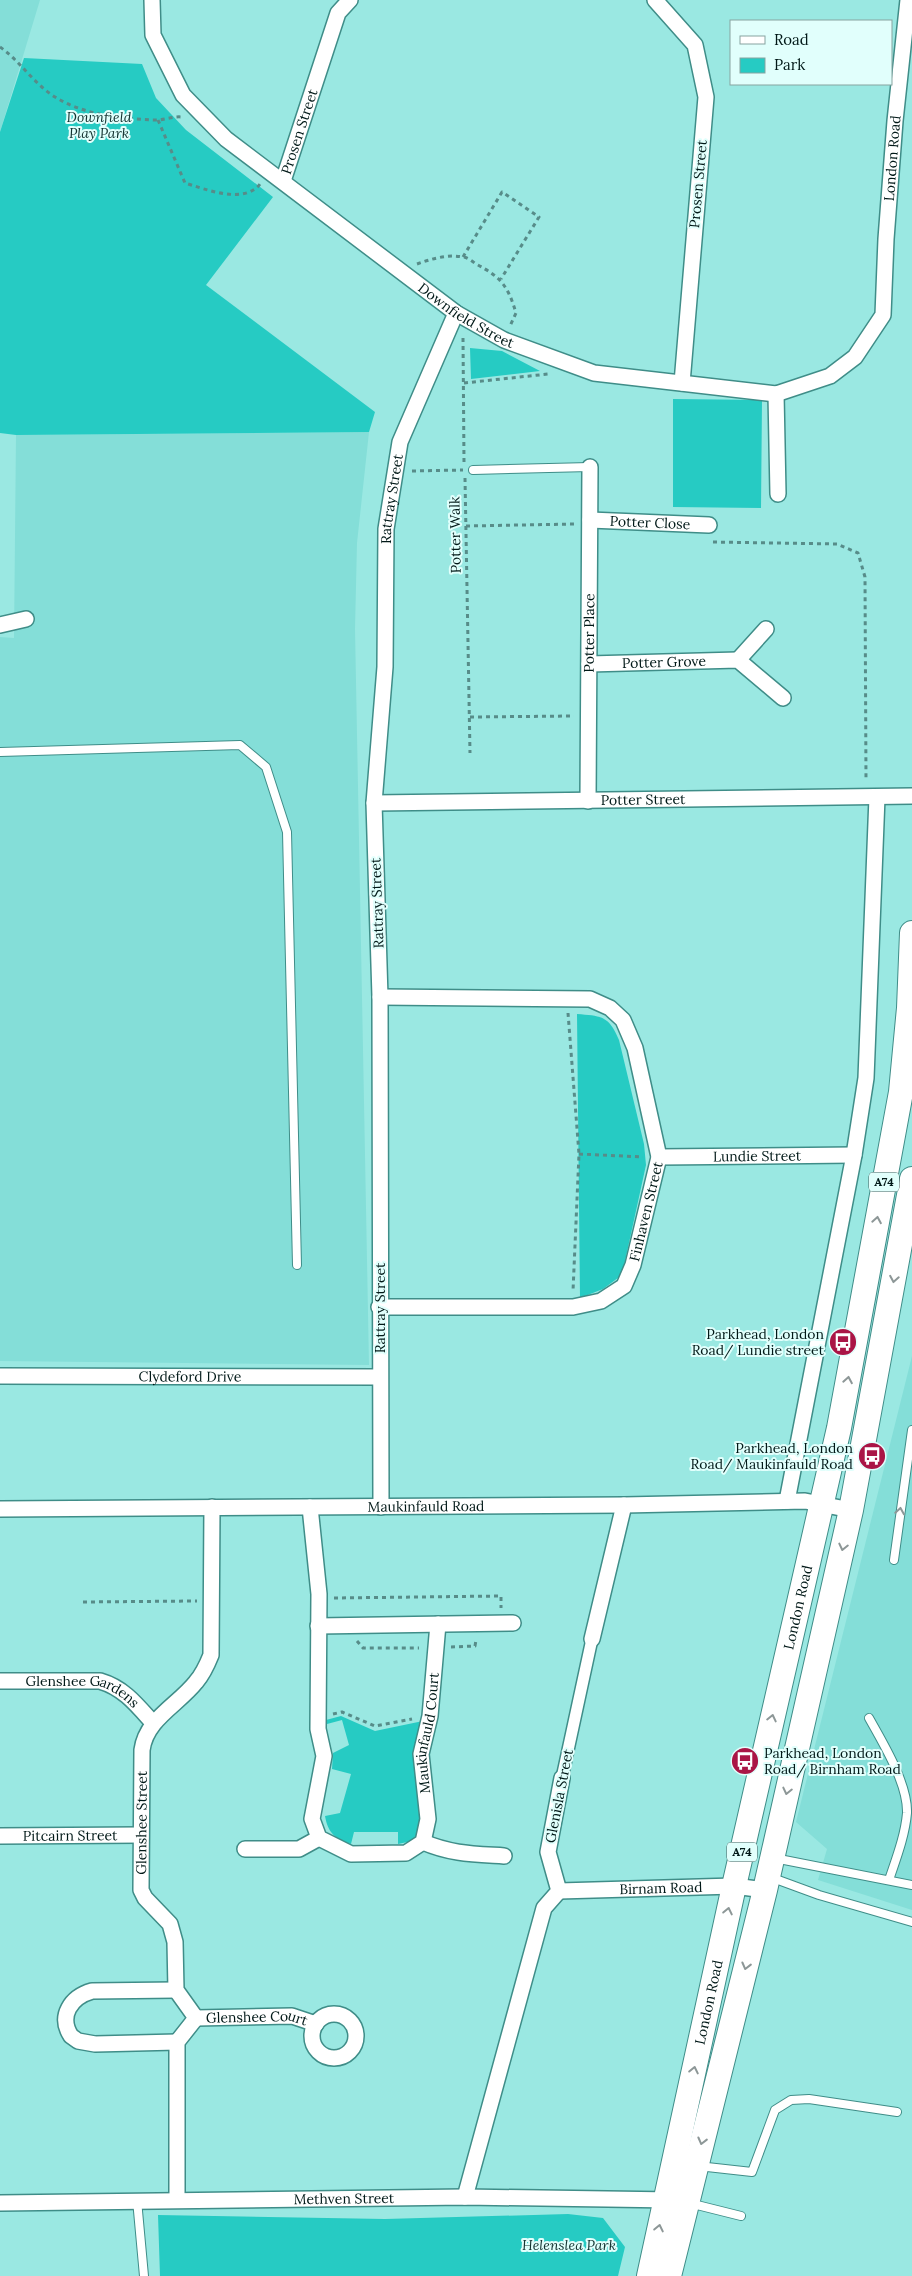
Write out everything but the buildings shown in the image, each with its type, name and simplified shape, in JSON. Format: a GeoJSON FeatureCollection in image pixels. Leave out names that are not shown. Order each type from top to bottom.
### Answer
{"type":"FeatureCollection","features":[{"type":"Feature","properties":{"kind":"main road","name":"London Road"},"geometry":{"type":"LineString","coordinates":[[670,2276],[676,2201],[734,1886],[841,1419],[907,1081],[912,933]]}},
{"type":"Feature","properties":{"kind":"main road","name":"London Road"},"geometry":{"type":"LineString","coordinates":[[649,2276],[676,2201],[696,2166],[768,1875],[851,1510],[912,1179]]}},
{"type":"Feature","properties":{"kind":"street","name":"Downfield Street"},"geometry":{"type":"LineString","coordinates":[[152,0],[153,35],[182,95],[226,139],[460,315],[504,340],[594,373],[776,394],[830,376],[855,357],[883,315]]}},
{"type":"Feature","properties":{"kind":"street","name":"Prosen Street"},"geometry":{"type":"LineString","coordinates":[[283,182],[338,13],[350,0]]}},
{"type":"Feature","properties":{"kind":"street","name":"Prosen Street"},"geometry":{"type":"LineString","coordinates":[[656,0],[694,45],[706,97],[682,383]]}},
{"type":"Feature","properties":{"kind":"street","name":"London Road"},"geometry":{"type":"LineString","coordinates":[[883,315],[886,239],[895,121],[908,0]]}},
{"type":"Feature","properties":{"kind":"street","name":"Rattray Street"},"geometry":{"type":"LineString","coordinates":[[381,1507],[379,1307],[380,997],[374,803],[385,667],[386,529],[400,442],[460,315]]}},
{"type":"Feature","properties":{"kind":"street"},"geometry":{"type":"LineString","coordinates":[[776,394],[778,494]]}},
{"type":"Feature","properties":{"kind":"street","name":"Potter Place"},"geometry":{"type":"LineString","coordinates":[[588,801],[590,467]]}},
{"type":"Feature","properties":{"kind":"street","name":"Potter Close"},"geometry":{"type":"LineString","coordinates":[[590,522],[709,525]]}},
{"type":"Feature","properties":{"kind":"street"},"geometry":{"type":"LineString","coordinates":[[0,625],[26,619]]}},
{"type":"Feature","properties":{"kind":"street"},"geometry":{"type":"LineString","coordinates":[[766,629],[738,660],[783,698]]}},
{"type":"Feature","properties":{"kind":"street","name":"Potter Grove"},"geometry":{"type":"LineString","coordinates":[[589,664],[738,660]]}},
{"type":"Feature","properties":{"kind":"street","name":"Potter Street"},"geometry":{"type":"LineString","coordinates":[[374,803],[912,796]]}},
{"type":"Feature","properties":{"kind":"street"},"geometry":{"type":"LineString","coordinates":[[787,1501],[854,1155],[866,1078],[872,797]]}},
{"type":"Feature","properties":{"kind":"street","name":"Finhaven Street"},"geometry":{"type":"LineString","coordinates":[[379,1307],[573,1307],[601,1301],[624,1286],[633,1266],[659,1157],[635,1048],[623,1020],[610,1008],[590,999],[380,997]]}},
{"type":"Feature","properties":{"kind":"street","name":"Lundie Street"},"geometry":{"type":"LineString","coordinates":[[659,1157],[854,1155]]}},
{"type":"Feature","properties":{"kind":"street","name":"Clydeford Drive"},"geometry":{"type":"LineString","coordinates":[[0,1376],[380,1377]]}},
{"type":"Feature","properties":{"kind":"street","name":"Maukinfauld Road"},"geometry":{"type":"LineString","coordinates":[[0,1509],[624,1505],[805,1500],[851,1510]]}},
{"type":"Feature","properties":{"kind":"street","name":"Glenisla Street"},"geometry":{"type":"LineString","coordinates":[[559,1891],[548,1852],[592,1639],[624,1505]]}},
{"type":"Feature","properties":{"kind":"street","name":"Glenshee Street"},"geometry":{"type":"LineString","coordinates":[[176,1990],[173,1932],[170,1924],[145,1898],[141,1890],[142,1750],[143,1740],[153,1723],[191,1688],[205,1669],[211,1655],[212,1507]]}},
{"type":"Feature","properties":{"kind":"street"},"geometry":{"type":"LineString","coordinates":[[310,1507],[319,1594],[318,1729],[324,1756],[312,1818],[319,1838],[351,1854],[406,1853],[423,1842],[441,1850],[504,1856]]}},
{"type":"Feature","properties":{"kind":"street"},"geometry":{"type":"LineString","coordinates":[[318,1626],[508,1623]]}},
{"type":"Feature","properties":{"kind":"street","name":"Maukinfauld Court"},"geometry":{"type":"LineString","coordinates":[[423,1842],[428,1819],[421,1754],[430,1716],[438,1624]]}},
{"type":"Feature","properties":{"kind":"street","name":"Glenshee Gardens"},"geometry":{"type":"LineString","coordinates":[[0,1681],[100,1681],[120,1689],[153,1723]]}},
{"type":"Feature","properties":{"kind":"street","name":"Pitcairn Street"},"geometry":{"type":"LineString","coordinates":[[0,1836],[140,1835]]}},
{"type":"Feature","properties":{"kind":"street"},"geometry":{"type":"LineString","coordinates":[[245,1849],[299,1849],[319,1838]]}},
{"type":"Feature","properties":{"kind":"street","name":"Birnam Road"},"geometry":{"type":"LineString","coordinates":[[559,1891],[734,1886],[768,1875]]}},
{"type":"Feature","properties":{"kind":"street"},"geometry":{"type":"LineString","coordinates":[[465,2197],[544,1908],[559,1891]]}},
{"type":"Feature","properties":{"kind":"street"},"geometry":{"type":"LineString","coordinates":[[177,2042],[87,2043],[72,2036],[66,2020],[70,2004],[83,1993],[92,1991],[176,1990],[196,2018],[177,2042],[177,2199]]}},
{"type":"Feature","properties":{"kind":"street","name":"Glenshee Court"},"geometry":{"type":"LineString","coordinates":[[196,2018],[292,2016],[316,2024]]}},
{"type":"Feature","properties":{"kind":"street","name":"Methven Street"},"geometry":{"type":"LineString","coordinates":[[0,2203],[177,2199],[465,2197],[676,2201]]}},
{"type":"Feature","properties":{"kind":"lane"},"geometry":{"type":"LineString","coordinates":[[474,470],[590,467]]}},
{"type":"Feature","properties":{"kind":"lane"},"geometry":{"type":"LineString","coordinates":[[0,752],[240,745],[266,767],[287,832],[297,1265]]}},
{"type":"Feature","properties":{"kind":"lane"},"geometry":{"type":"LineString","coordinates":[[894,1560],[912,1430]]}},
{"type":"Feature","properties":{"kind":"lane"},"geometry":{"type":"LineString","coordinates":[[869,1718],[899,1777],[907,1813],[889,1880]]}},
{"type":"Feature","properties":{"kind":"lane"},"geometry":{"type":"LineString","coordinates":[[768,1875],[889,1880],[912,1884]]}},
{"type":"Feature","properties":{"kind":"lane"},"geometry":{"type":"LineString","coordinates":[[768,1875],[819,1895],[912,1922]]}},
{"type":"Feature","properties":{"kind":"lane"},"geometry":{"type":"LineString","coordinates":[[696,2166],[752,2172],[775,2110],[790,2100],[809,2099],[897,2112]]}},
{"type":"Feature","properties":{"kind":"lane"},"geometry":{"type":"LineString","coordinates":[[137,2200],[144,2276]]}},
{"type":"Feature","properties":{"kind":"lane"},"geometry":{"type":"LineString","coordinates":[[676,2201],[741,2216]]}},
{"type":"Feature","properties":{"kind":"path"},"geometry":{"type":"LineString","coordinates":[[0,47],[54,96],[76,107],[116,118],[158,120],[172,116],[205,118]]}},
{"type":"Feature","properties":{"kind":"path"},"geometry":{"type":"LineString","coordinates":[[158,120],[184,183],[215,191],[242,194],[257,188],[270,172]]}},
{"type":"Feature","properties":{"kind":"path"},"geometry":{"type":"LineString","coordinates":[[464,256],[502,192],[539,217],[501,279]]}},
{"type":"Feature","properties":{"kind":"path"},"geometry":{"type":"LineString","coordinates":[[400,270],[437,257],[464,256],[501,279],[510,293],[516,313],[504,340]]}},
{"type":"Feature","properties":{"kind":"path","name":"Potter Walk"},"geometry":{"type":"LineString","coordinates":[[460,315],[464,383],[470,753]]}},
{"type":"Feature","properties":{"kind":"path"},"geometry":{"type":"LineString","coordinates":[[464,383],[586,370]]}},
{"type":"Feature","properties":{"kind":"path"},"geometry":{"type":"LineString","coordinates":[[395,471],[464,470]]}},
{"type":"Feature","properties":{"kind":"path"},"geometry":{"type":"LineString","coordinates":[[466,526],[590,522]]}},
{"type":"Feature","properties":{"kind":"path"},"geometry":{"type":"LineString","coordinates":[[709,525],[711,542],[837,544],[858,553],[865,578],[872,797]]}},
{"type":"Feature","properties":{"kind":"path"},"geometry":{"type":"LineString","coordinates":[[470,717],[588,716]]}},
{"type":"Feature","properties":{"kind":"path"},"geometry":{"type":"LineString","coordinates":[[567,999],[579,1154],[573,1307]]}},
{"type":"Feature","properties":{"kind":"path"},"geometry":{"type":"LineString","coordinates":[[579,1154],[659,1157]]}},
{"type":"Feature","properties":{"kind":"path"},"geometry":{"type":"LineString","coordinates":[[319,1594],[331,1598],[501,1596],[508,1623]]}},
{"type":"Feature","properties":{"kind":"path"},"geometry":{"type":"LineString","coordinates":[[83,1602],[211,1601]]}},
{"type":"Feature","properties":{"kind":"path"},"geometry":{"type":"LineString","coordinates":[[347,1625],[363,1648],[436,1648],[475,1646],[477,1623]]}},
{"type":"Feature","properties":{"kind":"path"},"geometry":{"type":"LineString","coordinates":[[318,1718],[342,1712],[375,1726],[430,1716]]}},
{"type":"Feature","properties":{"kind":"shaded area"},"geometry":{"type":"Polygon","coordinates":[[[0,0],[40,0],[0,132],[0,0]]]}},
{"type":"Feature","properties":{"kind":"shaded area"},"geometry":{"type":"Polygon","coordinates":[[[369,432],[357,543],[355,629],[369,1365],[0,1361],[0,637],[14,638],[16,435],[369,432]]]}},
{"type":"Feature","properties":{"kind":"shaded area"},"geometry":{"type":"Polygon","coordinates":[[[912,1356],[912,1910],[818,1880],[827,1849],[796,1822],[912,1356]]]}},
{"type":"Feature","properties":{"kind":"green space","name":"Downfield Play Park"},"geometry":{"type":"Polygon","coordinates":[[[24,58],[142,64],[156,98],[186,130],[273,197],[206,285],[375,412],[369,432],[16,435],[0,433],[0,132],[24,58]]]}},
{"type":"Feature","properties":{"kind":"green space"},"geometry":{"type":"Polygon","coordinates":[[[470,348],[502,351],[540,371],[471,379],[470,348]]]}},
{"type":"Feature","properties":{"kind":"green space"},"geometry":{"type":"Polygon","coordinates":[[[673,399],[762,400],[761,508],[673,507],[673,399]]]}},
{"type":"Feature","properties":{"kind":"green space"},"geometry":{"type":"Polygon","coordinates":[[[577,1014],[604,1019],[612,1026],[619,1040],[644,1144],[646,1165],[622,1275],[603,1289],[580,1298],[577,1014]]]}},
{"type":"Feature","properties":{"kind":"green space"},"geometry":{"type":"Polygon","coordinates":[[[341,1716],[375,1731],[423,1721],[416,1739],[424,1816],[419,1836],[412,1841],[398,1844],[398,1832],[354,1832],[351,1844],[341,1840],[330,1831],[325,1816],[340,1813],[351,1774],[332,1769],[333,1753],[349,1745],[342,1720],[327,1724],[326,1720],[341,1716]]]}},
{"type":"Feature","properties":{"kind":"green space","name":"Helenslea Park"},"geometry":{"type":"Polygon","coordinates":[[[568,2214],[603,2218],[625,2247],[618,2276],[160,2276],[158,2215],[385,2219],[568,2214]]]}},
{"type":"Feature","properties":{"kind":"place","name":"Parkhead, London Road/ Lundie street"},"geometry":{"type":"Point","coordinates":[843,1342]}},
{"type":"Feature","properties":{"kind":"place","name":"Parkhead, London Road/ Maukinfauld Road"},"geometry":{"type":"Point","coordinates":[872,1456]}},
{"type":"Feature","properties":{"kind":"place","name":"Parkhead, London Road/ Birnham Road"},"geometry":{"type":"Point","coordinates":[745,1761]}}]}
